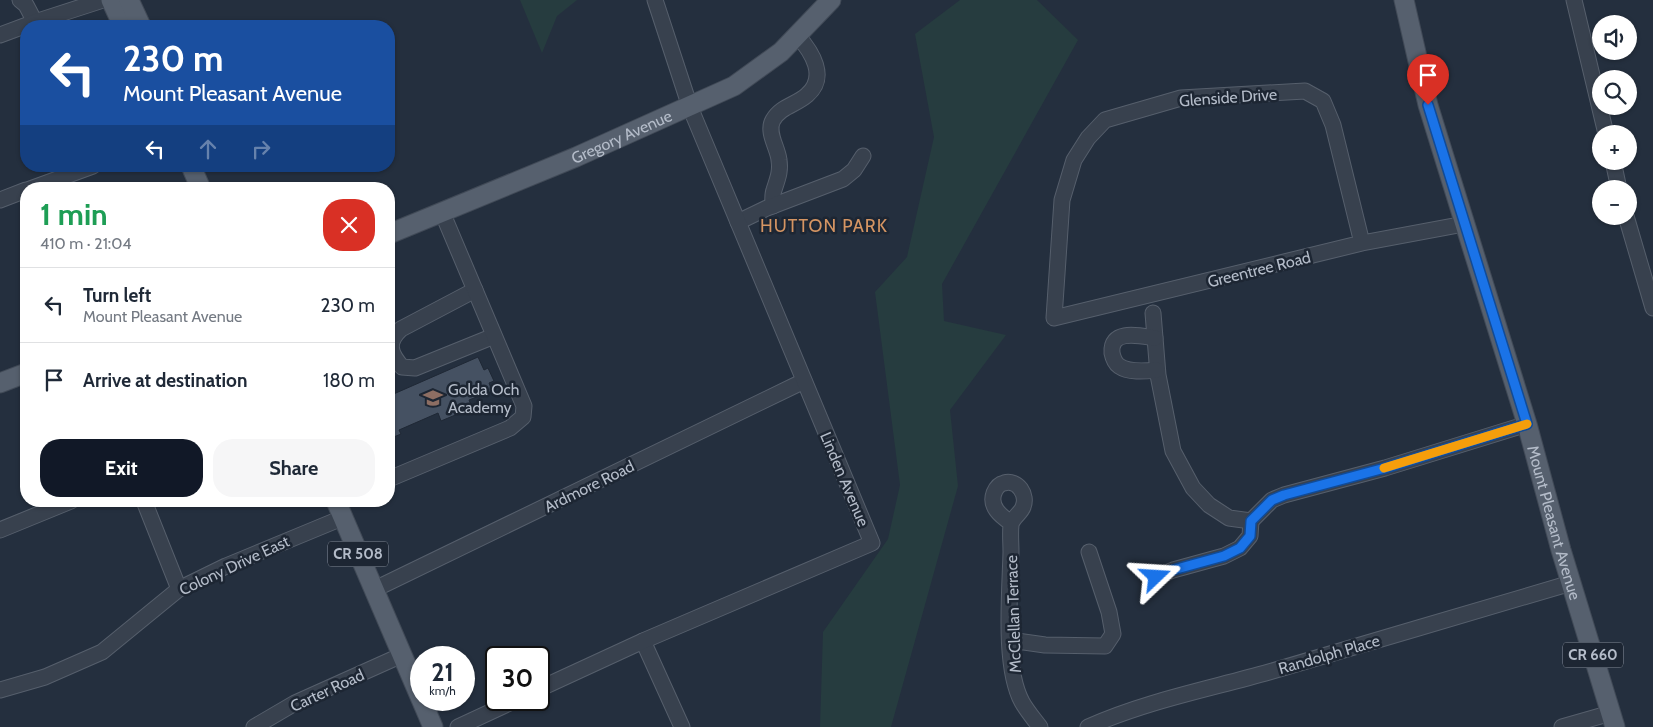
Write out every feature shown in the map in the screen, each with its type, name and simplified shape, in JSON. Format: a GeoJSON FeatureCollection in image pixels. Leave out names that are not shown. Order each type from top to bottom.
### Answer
{"type":"FeatureCollection","features":[{"type":"Feature","properties":{"kind":"main road"},"geometry":{"type":"LineString","coordinates":[[111,0],[120,20]]}},
{"type":"Feature","properties":{"kind":"main road"},"geometry":{"type":"LineString","coordinates":[[129,0],[138,20]]}},
{"type":"Feature","properties":{"kind":"main road","name":"Gregory Avenue"},"geometry":{"type":"LineString","coordinates":[[395,232],[576,157],[734,86],[780,52],[831,0]]}},
{"type":"Feature","properties":{"kind":"main road","name":"Mount Pleasant Avenue"},"geometry":{"type":"LineString","coordinates":[[1404,0],[1428,105],[1527,424],[1561,550],[1613,720]]}},
{"type":"Feature","properties":{"kind":"main road"},"geometry":{"type":"LineString","coordinates":[[0,383],[20,375]]}},
{"type":"Feature","properties":{"kind":"main road","name":"CR 508"},"geometry":{"type":"LineString","coordinates":[[338,507],[433,727]]}},
{"type":"Feature","properties":{"kind":"street"},"geometry":{"type":"LineString","coordinates":[[20,0],[26,5],[34,20]]}},
{"type":"Feature","properties":{"kind":"street"},"geometry":{"type":"LineString","coordinates":[[41,20],[103,0]]}},
{"type":"Feature","properties":{"kind":"street","name":"Linden Avenue"},"geometry":{"type":"LineString","coordinates":[[550,684],[643,641],[872,543],[690,107],[655,0]]}},
{"type":"Feature","properties":{"kind":"street"},"geometry":{"type":"LineString","coordinates":[[1574,0],[1604,125]]}},
{"type":"Feature","properties":{"kind":"street"},"geometry":{"type":"LineString","coordinates":[[0,35],[20,28]]}},
{"type":"Feature","properties":{"kind":"street"},"geometry":{"type":"LineString","coordinates":[[773,206],[773,192],[780,176],[780,161],[771,131],[772,121],[781,110],[807,96],[816,84],[818,74],[808,47],[797,35]]}},
{"type":"Feature","properties":{"kind":"street","name":"Glenside Drive"},"geometry":{"type":"LineString","coordinates":[[1054,318],[1062,200],[1074,160],[1088,138],[1105,120],[1181,98],[1305,91],[1323,101],[1333,125],[1362,244]]}},
{"type":"Feature","properties":{"kind":"street"},"geometry":{"type":"LineString","coordinates":[[738,222],[773,206],[843,179],[854,170],[862,156]]}},
{"type":"Feature","properties":{"kind":"street"},"geometry":{"type":"LineString","coordinates":[[49,182],[77,172]]}},
{"type":"Feature","properties":{"kind":"street"},"geometry":{"type":"LineString","coordinates":[[0,200],[20,192]]}},
{"type":"Feature","properties":{"kind":"street"},"geometry":{"type":"LineString","coordinates":[[395,476],[510,428],[523,418],[524,406],[442,212]]}},
{"type":"Feature","properties":{"kind":"street","name":"Greentree Road"},"geometry":{"type":"LineString","coordinates":[[1054,318],[1362,244],[1464,224]]}},
{"type":"Feature","properties":{"kind":"street"},"geometry":{"type":"LineString","coordinates":[[1629,225],[1653,308]]}},
{"type":"Feature","properties":{"kind":"street"},"geometry":{"type":"LineString","coordinates":[[395,335],[401,329],[475,290]]}},
{"type":"Feature","properties":{"kind":"street"},"geometry":{"type":"LineString","coordinates":[[1153,312],[1157,370],[1173,451],[1193,488],[1209,505],[1229,518],[1251,521]]}},
{"type":"Feature","properties":{"kind":"street"},"geometry":{"type":"LineString","coordinates":[[1155,338],[1131,334],[1122,336],[1114,341],[1112,349],[1113,359],[1118,366],[1138,371],[1157,370]]}},
{"type":"Feature","properties":{"kind":"street"},"geometry":{"type":"LineString","coordinates":[[395,358],[402,367],[415,368],[494,336]]}},
{"type":"Feature","properties":{"kind":"street","name":"Ardmore Road"},"geometry":{"type":"LineString","coordinates":[[373,590],[804,382]]}},
{"type":"Feature","properties":{"kind":"street"},"geometry":{"type":"LineString","coordinates":[[1156,577],[1173,570],[1224,556],[1240,548],[1250,536],[1251,521],[1272,500],[1284,495],[1385,468],[1527,424]]}},
{"type":"Feature","properties":{"kind":"street"},"geometry":{"type":"LineString","coordinates":[[0,530],[56,507]]}},
{"type":"Feature","properties":{"kind":"street"},"geometry":{"type":"LineString","coordinates":[[146,507],[179,589]]}},
{"type":"Feature","properties":{"kind":"street","name":"Colony Drive East"},"geometry":{"type":"LineString","coordinates":[[0,690],[45,677],[102,652],[179,589],[226,566],[333,507]]}},
{"type":"Feature","properties":{"kind":"street","name":"McClellan Terrace"},"geometry":{"type":"LineString","coordinates":[[1011,523],[1010,640],[1014,679],[1022,702],[1040,727]]}},
{"type":"Feature","properties":{"kind":"street"},"geometry":{"type":"LineString","coordinates":[[1010,640],[1045,645],[1105,646],[1113,634],[1089,552]]}},
{"type":"Feature","properties":{"kind":"street","name":"Randolph Place"},"geometry":{"type":"LineString","coordinates":[[1088,727],[1176,696],[1268,672],[1571,583]]}},
{"type":"Feature","properties":{"kind":"street"},"geometry":{"type":"LineString","coordinates":[[643,641],[682,727]]}},
{"type":"Feature","properties":{"kind":"street","name":"Carter Road"},"geometry":{"type":"LineString","coordinates":[[254,727],[295,703],[402,655]]}},
{"type":"Feature","properties":{"kind":"street"},"geometry":{"type":"LineString","coordinates":[[458,727],[492,711]]}},
{"type":"Feature","properties":{"kind":"street"},"geometry":{"type":"LineString","coordinates":[[1562,727],[1613,720]]}},
{"type":"Feature","properties":{"kind":"green space"},"geometry":{"type":"Polygon","coordinates":[[[520,0],[577,0],[557,16],[542,53],[520,0]]]}},
{"type":"Feature","properties":{"kind":"green space"},"geometry":{"type":"Polygon","coordinates":[[[960,0],[1037,0],[1078,40],[942,284],[944,321],[1006,335],[950,410],[958,486],[891,727],[820,727],[823,632],[888,539],[900,485],[875,292],[907,257],[934,137],[915,34],[960,0]]]}},
{"type":"Feature","properties":{"kind":"building","name":"Golda Och Academy"},"geometry":{"type":"Polygon","coordinates":[[[478,357],[484,370],[488,368],[494,381],[489,383],[492,391],[469,400],[472,408],[441,421],[438,413],[399,430],[401,434],[395,436],[395,393],[478,357]]]}},
{"type":"Feature","properties":{"kind":"slow traffic"},"geometry":{"type":"LineString","coordinates":[[1384,468],[1527,424]]}},
{"type":"Feature","properties":{"kind":"place","name":"Golda Och Academy"},"geometry":{"type":"Point","coordinates":[433,398]}},
{"type":"Feature","properties":{"kind":"district","name":"HUTTON PARK"},"geometry":{"type":"Point","coordinates":[824,226]}},
{"type":"Feature","properties":{"kind":"route"},"geometry":{"type":"LineString","coordinates":[[1156,577],[1173,570],[1224,556],[1240,548],[1250,536],[1251,521],[1272,500],[1284,495],[1385,468],[1527,424],[1428,105]]}}]}
